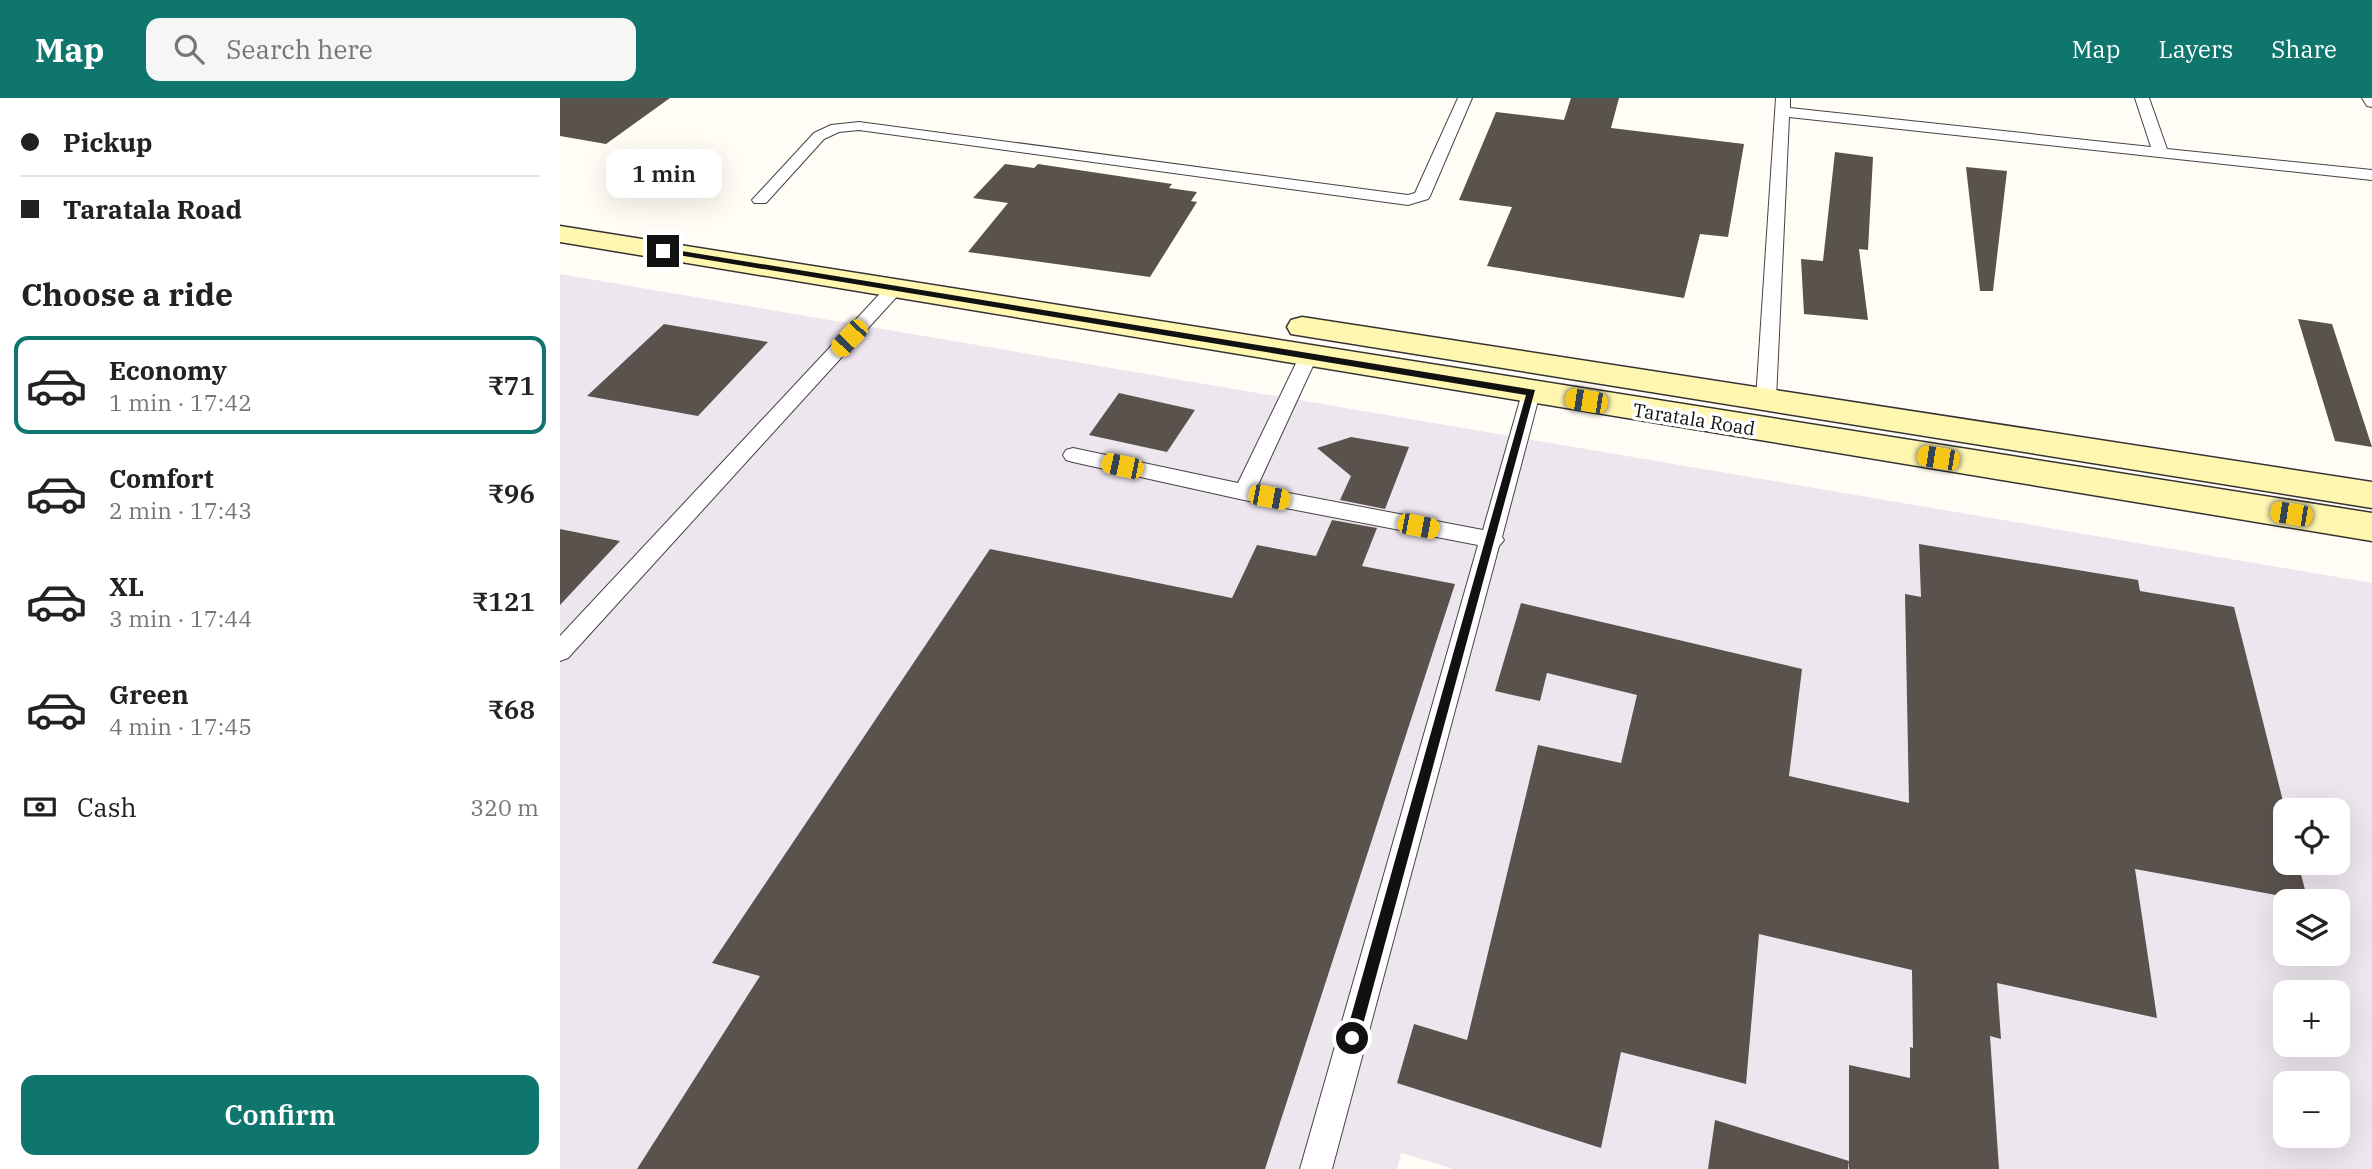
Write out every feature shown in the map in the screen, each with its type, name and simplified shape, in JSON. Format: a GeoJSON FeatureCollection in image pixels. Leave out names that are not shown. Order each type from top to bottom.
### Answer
{"type":"FeatureCollection","features":[{"type":"Feature","properties":{"kind":"main road"},"geometry":{"type":"LineString","coordinates":[[560,211],[2372,495]]}},
{"type":"Feature","properties":{"kind":"main road","name":"Taratala Road"},"geometry":{"type":"LineString","coordinates":[[560,234],[2372,527]]}},
{"type":"Feature","properties":{"kind":"lane"},"geometry":{"type":"LineString","coordinates":[[760,200],[819,136],[836,128],[859,126],[1408,200],[1422,196],[1465,98]]}},
{"type":"Feature","properties":{"kind":"lane"},"geometry":{"type":"LineString","coordinates":[[2142,98],[2161,153]]}},
{"type":"Feature","properties":{"kind":"lane"},"geometry":{"type":"LineString","coordinates":[[2369,98],[2372,103]]}},
{"type":"Feature","properties":{"kind":"lane"},"geometry":{"type":"LineString","coordinates":[[1766,399],[1783,105],[2161,153],[2372,175]]}},
{"type":"Feature","properties":{"kind":"lane"},"geometry":{"type":"LineString","coordinates":[[560,651],[895,288]]}},
{"type":"Feature","properties":{"kind":"lane"},"geometry":{"type":"LineString","coordinates":[[1244,492],[1309,355]]}},
{"type":"Feature","properties":{"kind":"lane"},"geometry":{"type":"LineString","coordinates":[[1315,1169],[1493,540],[1531,393]]}},
{"type":"Feature","properties":{"kind":"lane"},"geometry":{"type":"LineString","coordinates":[[1073,455],[1244,492],[1493,540]]}},
{"type":"Feature","properties":{"kind":"shaded area"},"geometry":{"type":"Polygon","coordinates":[[[560,274],[2372,583],[2372,1169],[1454,1169],[1401,1153],[1397,1169],[560,1169],[560,274]]]}},
{"type":"Feature","properties":{"kind":"building"},"geometry":{"type":"Polygon","coordinates":[[[560,98],[670,98],[606,144],[560,136],[560,98]]]}},
{"type":"Feature","properties":{"kind":"building"},"geometry":{"type":"Polygon","coordinates":[[[1571,98],[1619,98],[1611,128],[1744,144],[1728,237],[1700,234],[1684,298],[1487,266],[1512,207],[1459,200],[1496,112],[1564,120],[1571,98]]]}},
{"type":"Feature","properties":{"kind":"building"},"geometry":{"type":"Polygon","coordinates":[[[1835,152],[1873,157],[1868,250],[1859,249],[1868,320],[1804,314],[1801,259],[1823,261],[1835,152]]]}},
{"type":"Feature","properties":{"kind":"building"},"geometry":{"type":"Polygon","coordinates":[[[1005,164],[1034,168],[1038,164],[1172,184],[1169,188],[1197,192],[1191,201],[1197,202],[1150,277],[968,252],[1008,203],[973,198],[1005,164]]]}},
{"type":"Feature","properties":{"kind":"building"},"geometry":{"type":"Polygon","coordinates":[[[1966,167],[2007,171],[1993,291],[1980,291],[1966,167]]]}},
{"type":"Feature","properties":{"kind":"building"},"geometry":{"type":"Polygon","coordinates":[[[2298,319],[2332,324],[2372,447],[2335,441],[2298,319]]]}},
{"type":"Feature","properties":{"kind":"building"},"geometry":{"type":"Polygon","coordinates":[[[664,324],[768,342],[698,416],[587,396],[664,324]]]}},
{"type":"Feature","properties":{"kind":"building"},"geometry":{"type":"Polygon","coordinates":[[[1119,393],[1195,410],[1167,452],[1089,435],[1119,393]]]}},
{"type":"Feature","properties":{"kind":"building"},"geometry":{"type":"Polygon","coordinates":[[[1351,437],[1409,447],[1385,509],[1340,500],[1351,476],[1317,448],[1351,437]]]}},
{"type":"Feature","properties":{"kind":"building"},"geometry":{"type":"Polygon","coordinates":[[[1332,520],[1377,528],[1362,566],[1455,584],[1265,1169],[637,1169],[760,976],[712,963],[990,549],[1232,598],[1257,545],[1316,556],[1332,520]]]}},
{"type":"Feature","properties":{"kind":"building"},"geometry":{"type":"Polygon","coordinates":[[[560,529],[620,541],[560,605],[560,529]]]}},
{"type":"Feature","properties":{"kind":"building"},"geometry":{"type":"Polygon","coordinates":[[[1919,544],[2138,580],[2140,591],[2234,607],[2282,798],[2273,798],[2273,875],[2301,875],[2305,889],[2273,889],[2273,895],[2135,869],[2157,1018],[1997,983],[2001,1039],[1990,1036],[1999,1169],[1849,1169],[1849,1065],[1910,1078],[1910,1047],[1913,1048],[1912,970],[1759,934],[1746,1084],[1621,1052],[1601,1148],[1397,1083],[1414,1024],[1467,1040],[1538,745],[1621,763],[1637,695],[1547,673],[1540,701],[1495,691],[1521,603],[1802,669],[1789,776],[1909,803],[1905,594],[1921,597],[1919,544]]]}},
{"type":"Feature","properties":{"kind":"building"},"geometry":{"type":"Polygon","coordinates":[[[1715,1120],[1849,1161],[1848,1169],[1708,1169],[1715,1120]]]}},
{"type":"Feature","properties":{"kind":"route"},"geometry":{"type":"LineString","coordinates":[[663,251],[1531,393],[1493,540],[1352,1038]]}}]}
